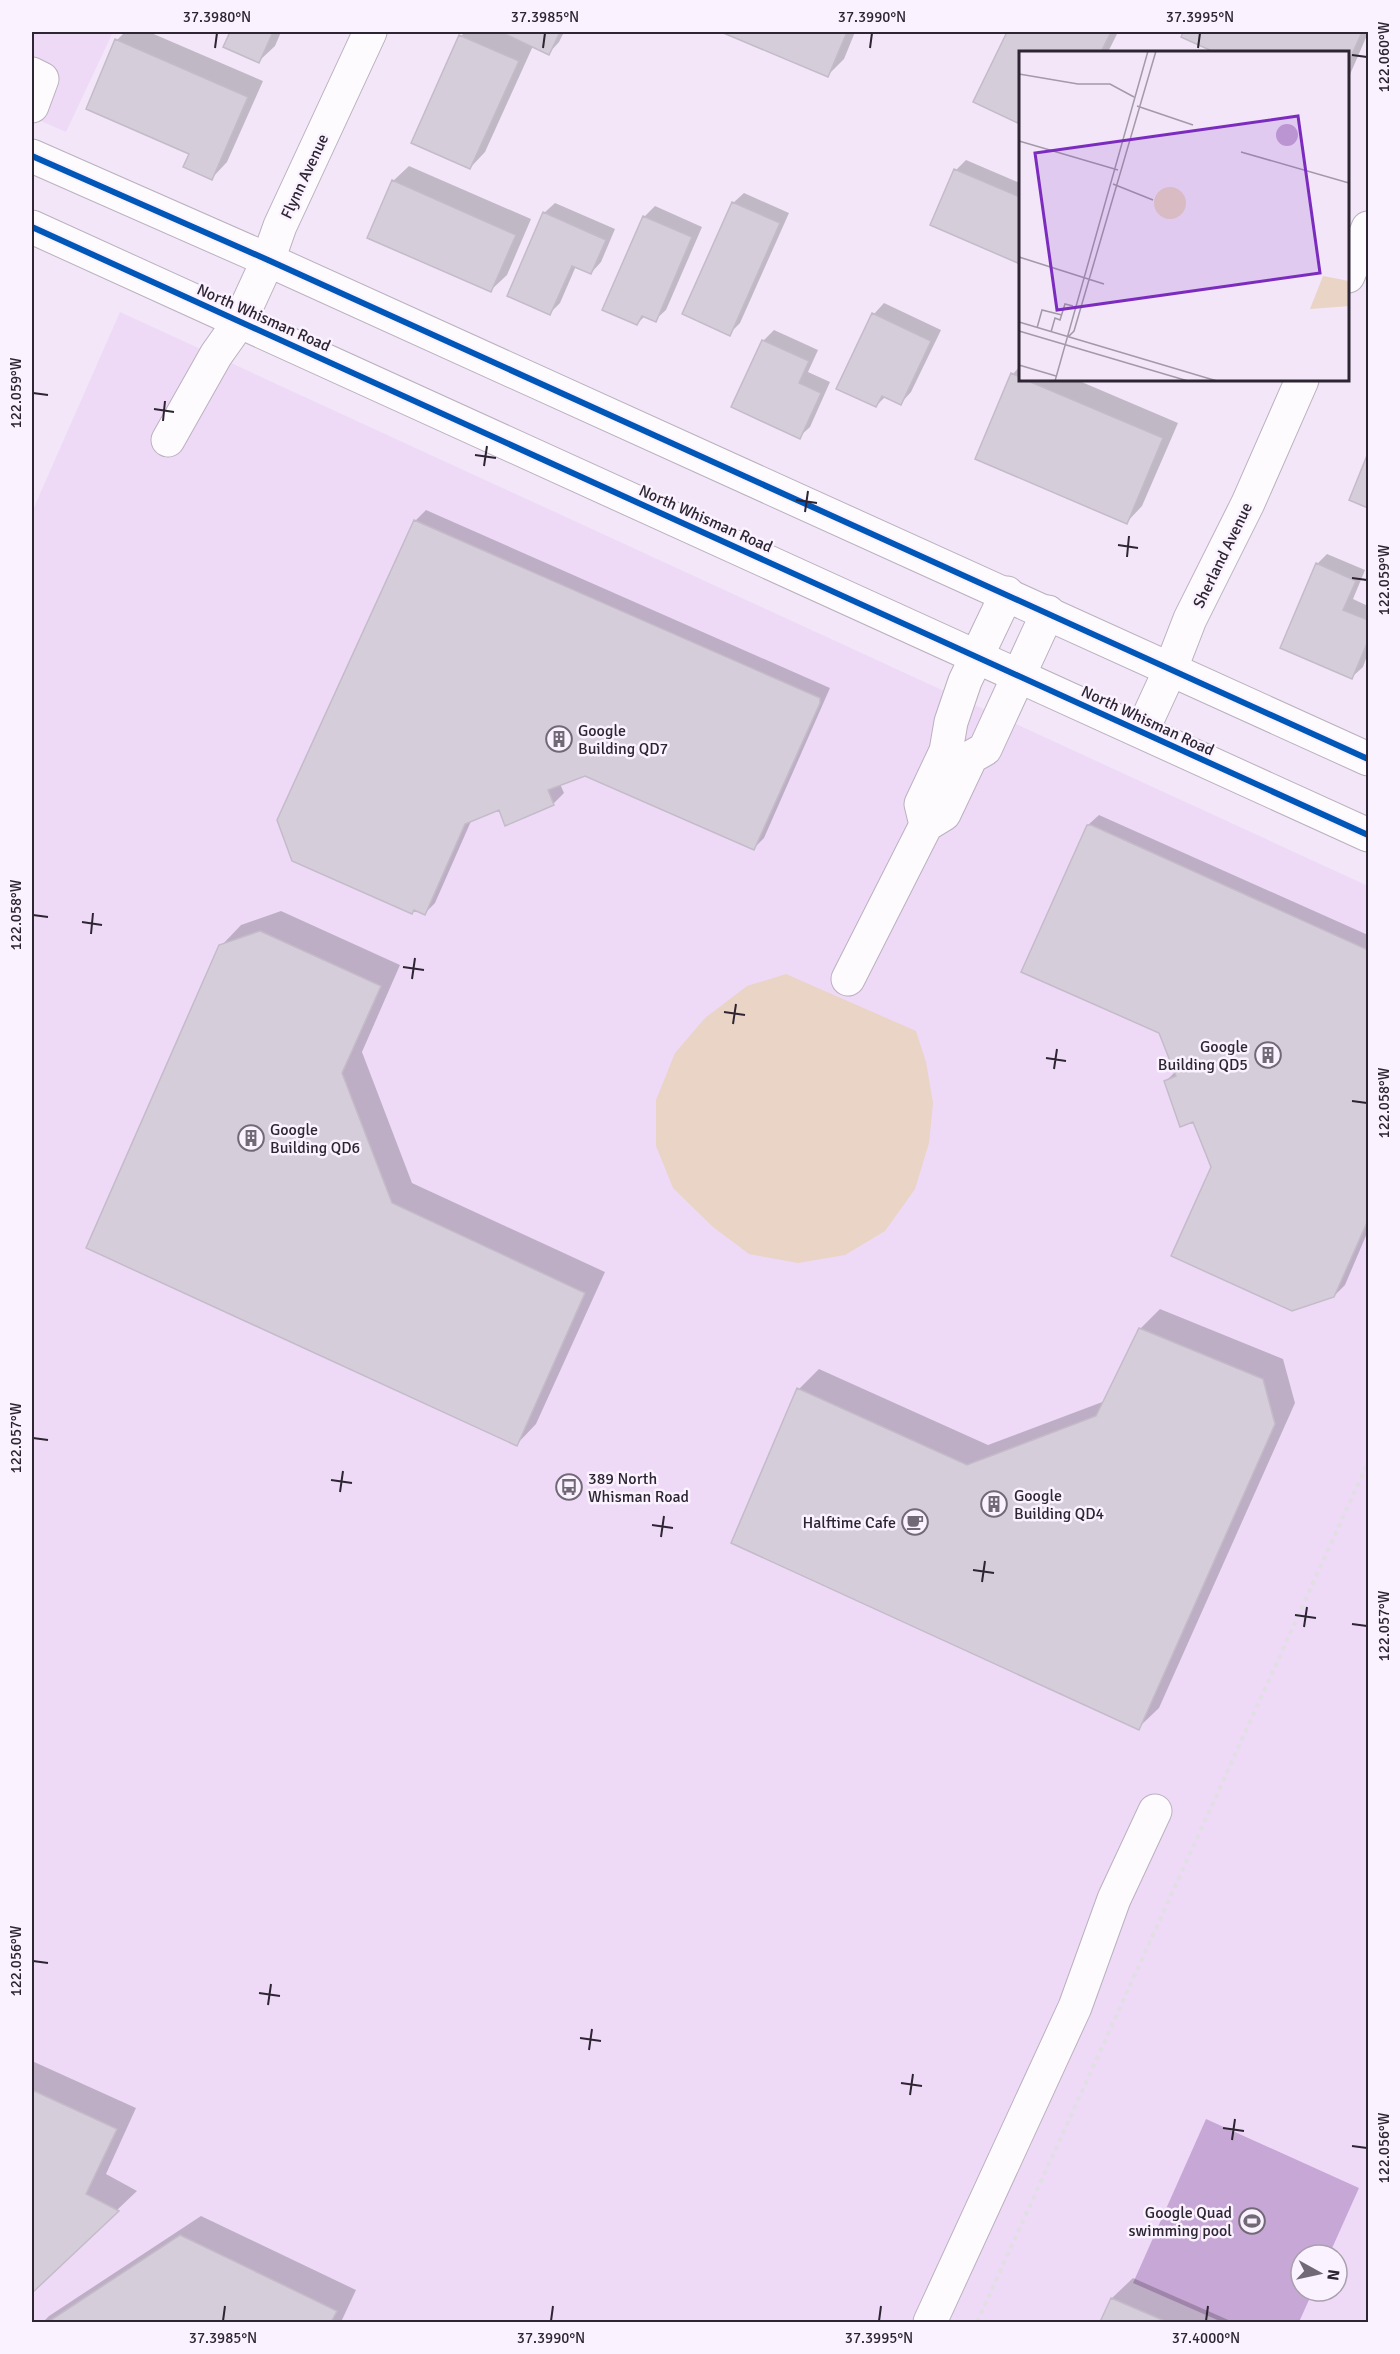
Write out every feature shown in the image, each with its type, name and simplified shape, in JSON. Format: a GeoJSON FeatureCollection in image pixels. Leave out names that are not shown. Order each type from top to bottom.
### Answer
{"type":"FeatureCollection","features":[{"type":"Feature","properties":{"kind":"main road","name":"Flynn Avenue"},"geometry":{"type":"LineString","coordinates":[[168,440],[216,355],[240,321],[268,260],[280,226],[370,32]]}},
{"type":"Feature","properties":{"kind":"main road"},"geometry":{"type":"LineString","coordinates":[[32,74],[42,79],[32,106]]}},
{"type":"Feature","properties":{"kind":"main road"},"geometry":{"type":"LineString","coordinates":[[32,156],[1007,593],[1368,759]]}},
{"type":"Feature","properties":{"kind":"main road","name":"North Whisman Road"},"geometry":{"type":"LineString","coordinates":[[32,227],[1368,835]]}},
{"type":"Feature","properties":{"kind":"main road"},"geometry":{"type":"LineString","coordinates":[[1349,271],[1368,228]]}},
{"type":"Feature","properties":{"kind":"main road","name":"Sherland Avenue"},"geometry":{"type":"LineString","coordinates":[[1142,731],[1171,668],[1190,619],[1248,503],[1302,381]]}},
{"type":"Feature","properties":{"kind":"main road"},"geometry":{"type":"LineString","coordinates":[[926,825],[921,804],[946,751],[951,722],[966,681],[1007,593]]}},
{"type":"Feature","properties":{"kind":"main road"},"geometry":{"type":"LineString","coordinates":[[848,979],[926,825],[944,814],[971,757],[985,749],[1048,612]]}},
{"type":"Feature","properties":{"kind":"main road"},"geometry":{"type":"LineString","coordinates":[[930,2322],[1075,2007],[1114,1899],[1155,1811]]}},
{"type":"Feature","properties":{"kind":"path"},"geometry":{"type":"LineString","coordinates":[[977,2322],[1368,1462]]}},
{"type":"Feature","properties":{"kind":"shaded area"},"geometry":{"type":"Polygon","coordinates":[[[32,32],[113,32],[66,132],[32,117],[32,32]]]}},
{"type":"Feature","properties":{"kind":"shaded area"},"geometry":{"type":"Polygon","coordinates":[[[120,312],[1368,886],[1368,2322],[32,2322],[32,512],[120,312]]]}},
{"type":"Feature","properties":{"kind":"shaded area"},"geometry":{"type":"Polygon","coordinates":[[[786,974],[916,1031],[926,1062],[933,1103],[929,1143],[915,1189],[885,1231],[845,1255],[798,1263],[749,1254],[713,1227],[673,1188],[656,1146],[656,1100],[675,1053],[705,1018],[747,986],[786,974]]]}},
{"type":"Feature","properties":{"kind":"shaded area","name":"Google Quad swimming pool"},"geometry":{"type":"Polygon","coordinates":[[[1206,2119],[1359,2188],[1334,2243],[1289,2243],[1289,2303],[1308,2303],[1299,2322],[1222,2322],[1133,2283],[1206,2119]]]}},
{"type":"Feature","properties":{"kind":"building"},"geometry":{"type":"Polygon","coordinates":[[[230,32],[273,32],[259,63],[223,47],[230,32]]]}},
{"type":"Feature","properties":{"kind":"building"},"geometry":{"type":"Polygon","coordinates":[[[504,32],[560,32],[549,55],[504,32]]]}},
{"type":"Feature","properties":{"kind":"building"},"geometry":{"type":"Polygon","coordinates":[[[721,32],[847,32],[828,77],[721,32]]]}},
{"type":"Feature","properties":{"kind":"building"},"geometry":{"type":"Polygon","coordinates":[[[1007,32],[1111,32],[1102,51],[1019,51],[1019,124],[973,102],[1007,32]]]}},
{"type":"Feature","properties":{"kind":"building"},"geometry":{"type":"Polygon","coordinates":[[[1183,32],[1362,32],[1349,61],[1349,51],[1212,51],[1181,37],[1183,32]]]}},
{"type":"Feature","properties":{"kind":"building"},"geometry":{"type":"Polygon","coordinates":[[[459,35],[519,61],[470,169],[411,143],[459,35]]]}},
{"type":"Feature","properties":{"kind":"building"},"geometry":{"type":"Polygon","coordinates":[[[115,39],[248,97],[212,180],[183,167],[189,154],[86,109],[115,39]]]}},
{"type":"Feature","properties":{"kind":"building"},"geometry":{"type":"Polygon","coordinates":[[[954,169],[1019,197],[1019,264],[930,225],[954,169]]]}},
{"type":"Feature","properties":{"kind":"building"},"geometry":{"type":"Polygon","coordinates":[[[392,180],[516,235],[491,292],[367,238],[392,180]]]}},
{"type":"Feature","properties":{"kind":"building"},"geometry":{"type":"Polygon","coordinates":[[[732,202],[780,223],[730,336],[682,314],[732,202]]]}},
{"type":"Feature","properties":{"kind":"building"},"geometry":{"type":"Polygon","coordinates":[[[543,212],[606,240],[591,274],[572,266],[550,315],[507,296],[543,212]]]}},
{"type":"Feature","properties":{"kind":"building"},"geometry":{"type":"Polygon","coordinates":[[[643,216],[692,237],[656,322],[642,316],[637,325],[602,310],[643,216]]]}},
{"type":"Feature","properties":{"kind":"building"},"geometry":{"type":"Polygon","coordinates":[[[872,313],[931,341],[901,405],[882,396],[876,407],[836,389],[872,313]]]}},
{"type":"Feature","properties":{"kind":"building"},"geometry":{"type":"Polygon","coordinates":[[[762,340],[809,361],[799,383],[821,393],[800,439],[731,407],[762,340]]]}},
{"type":"Feature","properties":{"kind":"building"},"geometry":{"type":"Polygon","coordinates":[[[1011,373],[1019,377],[1019,381],[1028,381],[1163,438],[1127,524],[975,459],[1011,373]]]}},
{"type":"Feature","properties":{"kind":"building"},"geometry":{"type":"Polygon","coordinates":[[[1368,453],[1368,508],[1349,500],[1368,453]]]}},
{"type":"Feature","properties":{"kind":"building","name":"Google Building QD7"},"geometry":{"type":"Polygon","coordinates":[[[414,520],[820,698],[820,703],[754,850],[585,776],[548,790],[554,805],[505,826],[499,810],[465,824],[425,915],[414,910],[412,914],[292,861],[277,820],[414,520]]]}},
{"type":"Feature","properties":{"kind":"building"},"geometry":{"type":"Polygon","coordinates":[[[1316,563],[1356,581],[1343,610],[1368,620],[1368,641],[1352,679],[1280,648],[1316,563]]]}},
{"type":"Feature","properties":{"kind":"building","name":"Google Building QD5"},"geometry":{"type":"Polygon","coordinates":[[[1087,825],[1368,950],[1368,1220],[1334,1297],[1292,1311],[1171,1256],[1211,1167],[1193,1122],[1180,1127],[1164,1081],[1176,1076],[1159,1033],[1021,972],[1087,825]]]}},
{"type":"Feature","properties":{"kind":"building","name":"Google Building QD6"},"geometry":{"type":"Polygon","coordinates":[[[260,931],[381,986],[342,1073],[392,1203],[585,1293],[517,1446],[86,1248],[219,945],[260,931]]]}},
{"type":"Feature","properties":{"kind":"building","name":"Google Building QD4"},"geometry":{"type":"Polygon","coordinates":[[[1139,1328],[1263,1379],[1275,1424],[1139,1730],[731,1543],[797,1388],[967,1465],[1096,1416],[1139,1328]]]}},
{"type":"Feature","properties":{"kind":"building"},"geometry":{"type":"Polygon","coordinates":[[[32,2090],[117,2129],[86,2194],[119,2211],[32,2293],[32,2090]]]}},
{"type":"Feature","properties":{"kind":"building"},"geometry":{"type":"Polygon","coordinates":[[[180,2235],[337,2311],[331,2322],[48,2322],[180,2235]]]}},
{"type":"Feature","properties":{"kind":"building"},"geometry":{"type":"Polygon","coordinates":[[[1111,2298],[1167,2322],[1100,2322],[1111,2298]]]}},
{"type":"Feature","properties":{"kind":"cycle path"},"geometry":{"type":"LineString","coordinates":[[32,156],[268,260],[1368,759]]}},
{"type":"Feature","properties":{"kind":"cycle path"},"geometry":{"type":"LineString","coordinates":[[32,227],[1368,835]]}},
{"type":"Feature","properties":{"kind":"place","name":"Google Building QD7"},"geometry":{"type":"Point","coordinates":[559,739]}},
{"type":"Feature","properties":{"kind":"place","name":"Google Building QD5"},"geometry":{"type":"Point","coordinates":[1268,1055]}},
{"type":"Feature","properties":{"kind":"place","name":"Google Building QD6"},"geometry":{"type":"Point","coordinates":[251,1138]}},
{"type":"Feature","properties":{"kind":"place","name":"389 North Whisman Road"},"geometry":{"type":"Point","coordinates":[569,1487]}},
{"type":"Feature","properties":{"kind":"place","name":"Google Building QD4"},"geometry":{"type":"Point","coordinates":[994,1504]}},
{"type":"Feature","properties":{"kind":"place","name":"Halftime Cafe"},"geometry":{"type":"Point","coordinates":[915,1522]}},
{"type":"Feature","properties":{"kind":"place","name":"Google Quad swimming pool"},"geometry":{"type":"Point","coordinates":[1252,2221]}}]}
